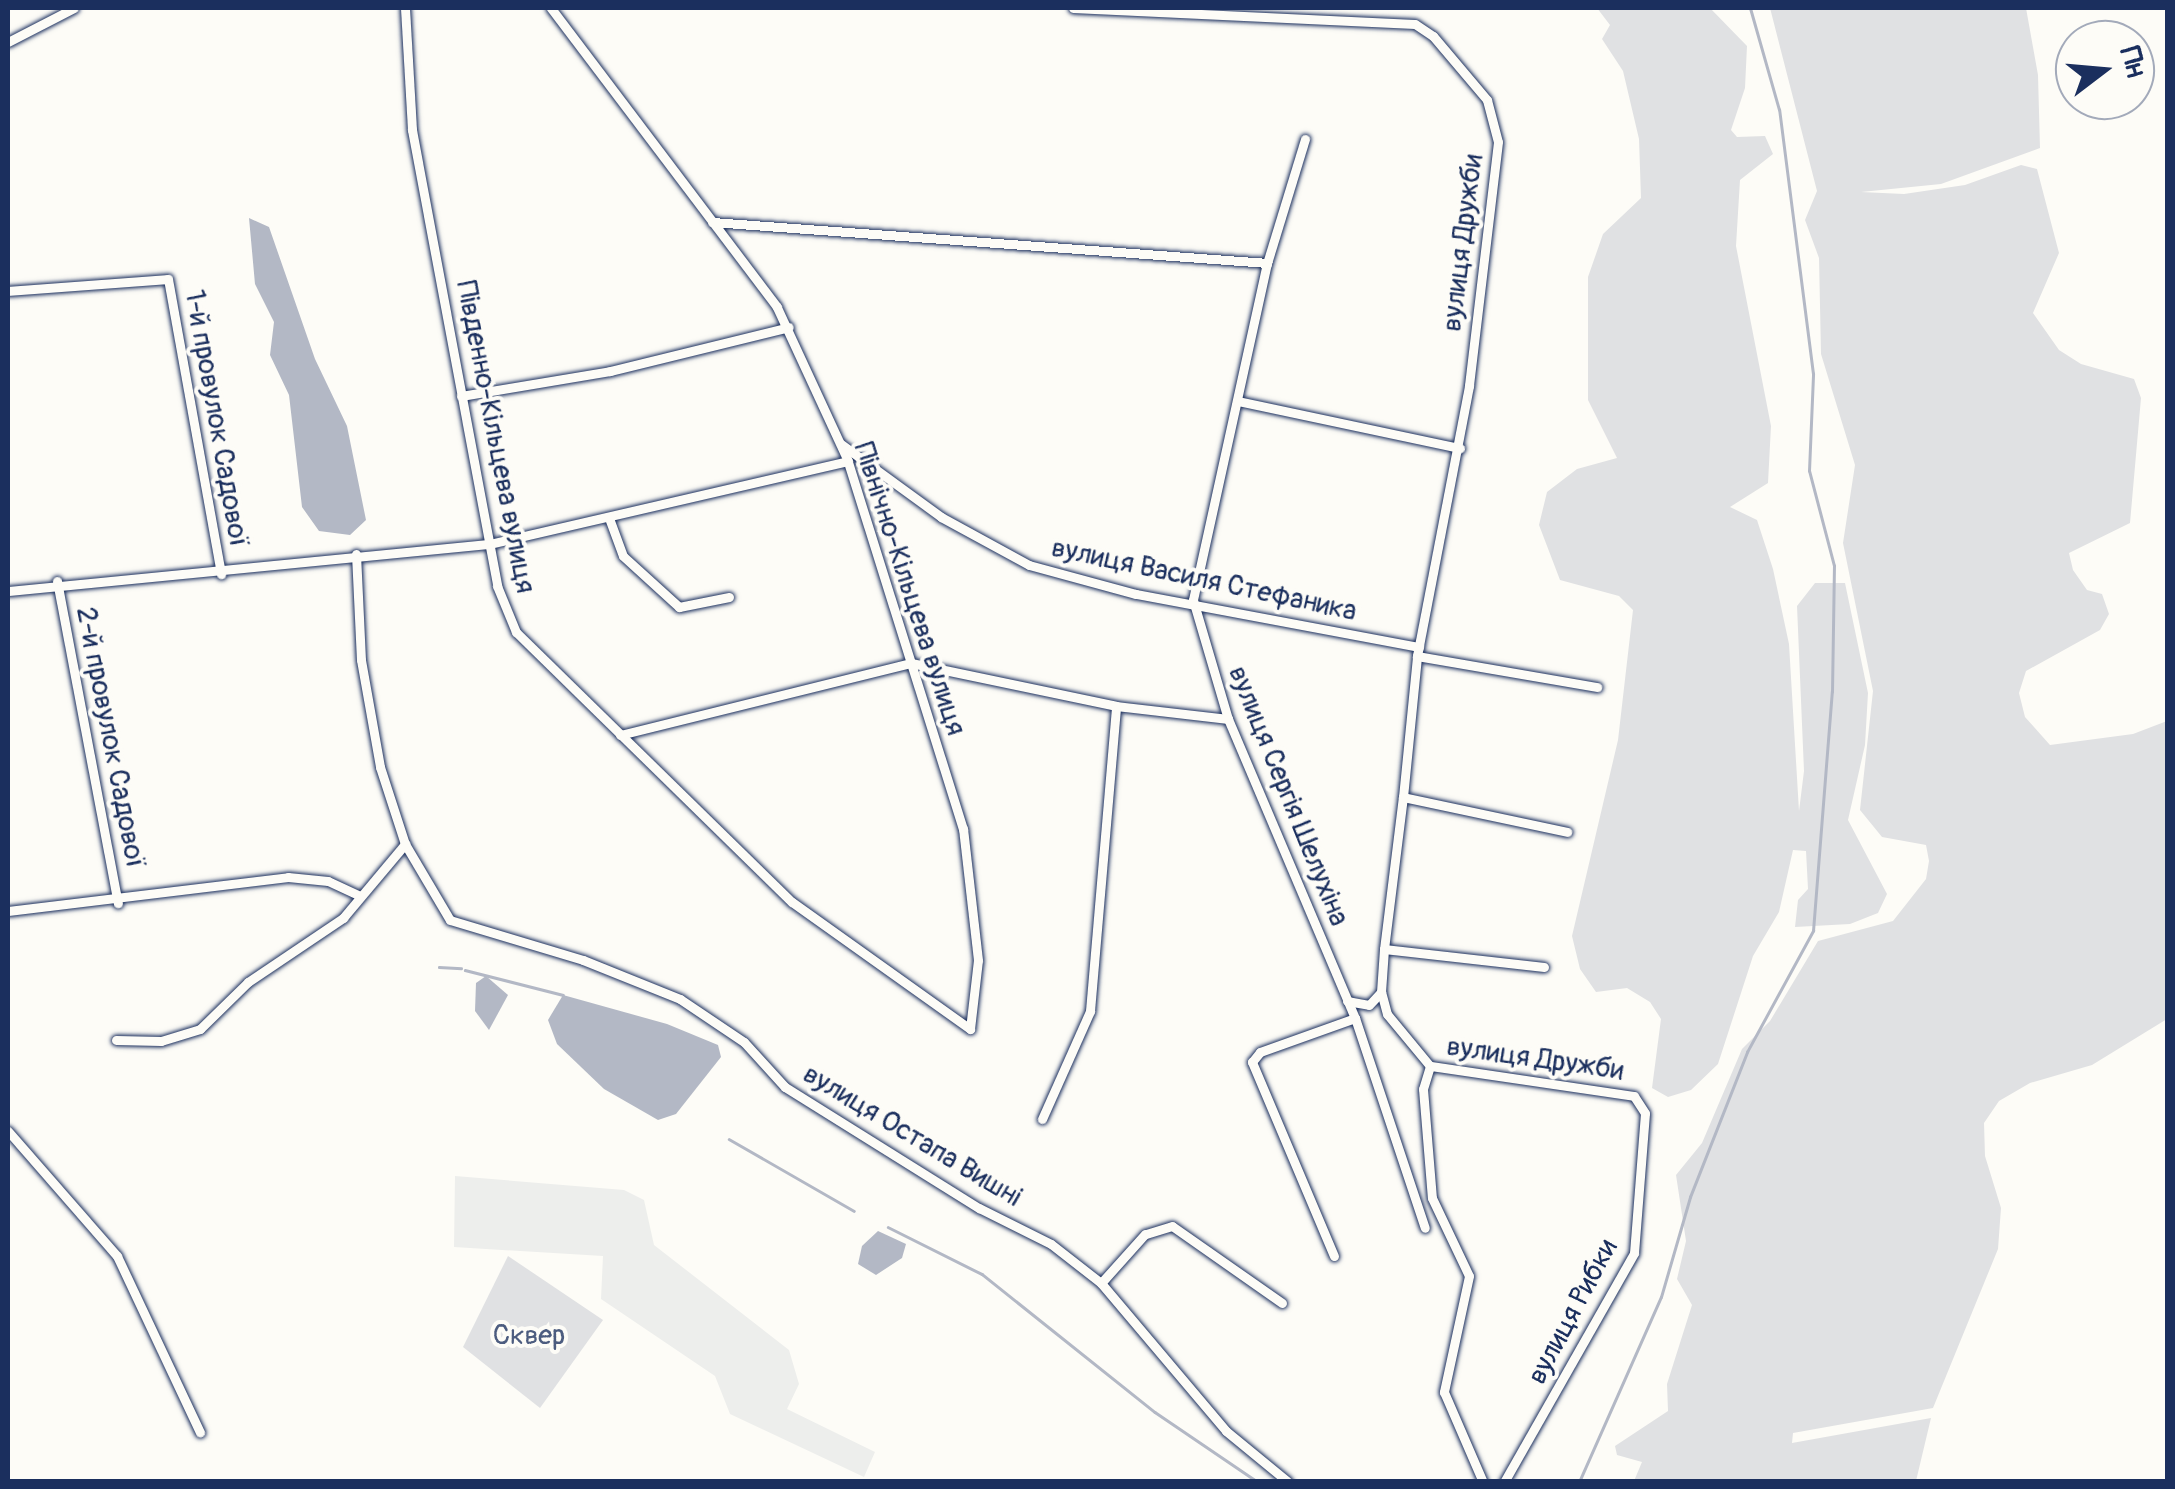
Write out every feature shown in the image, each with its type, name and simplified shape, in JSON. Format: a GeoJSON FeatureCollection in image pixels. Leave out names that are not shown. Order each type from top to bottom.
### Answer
{"type":"FeatureCollection","features":[{"type":"Feature","properties":{"kind":"street"},"geometry":{"type":"LineString","coordinates":[[8,42],[74,8]]}},
{"type":"Feature","properties":{"kind":"street","name":"Південно-Кільцева вулиця"},"geometry":{"type":"LineString","coordinates":[[404,8],[412,130],[489,544],[516,632],[792,902],[970,1028]]}},
{"type":"Feature","properties":{"kind":"street","name":"Північно-Кільцева вулиця"},"geometry":{"type":"LineString","coordinates":[[551,8],[790,327],[848,461],[963,829],[978,960],[970,1028]]}},
{"type":"Feature","properties":{"kind":"street","name":"вулиця Дружби"},"geometry":{"type":"LineString","coordinates":[[1073,8],[1302,11],[1415,24],[1433,36],[1497,121],[1460,448],[1418,651],[1381,992],[1387,1014],[1430,1066],[1634,1096]]}},
{"type":"Feature","properties":{"kind":"street","name":"вулиця Сергія Шелухіна"},"geometry":{"type":"LineString","coordinates":[[1306,140],[1267,262],[1193,600],[1228,718],[1348,1001],[1425,1228]]}},
{"type":"Feature","properties":{"kind":"street"},"geometry":{"type":"LineString","coordinates":[[712,222],[1267,262]]}},
{"type":"Feature","properties":{"kind":"street","name":"1-й провулок Садової"},"geometry":{"type":"LineString","coordinates":[[8,291],[168,279],[221,574],[57,581],[8,590]]}},
{"type":"Feature","properties":{"kind":"street"},"geometry":{"type":"LineString","coordinates":[[461,396],[610,371],[790,327]]}},
{"type":"Feature","properties":{"kind":"street"},"geometry":{"type":"LineString","coordinates":[[1238,401],[1460,448]]}},
{"type":"Feature","properties":{"kind":"street","name":"вулиця Василя Стефаника"},"geometry":{"type":"LineString","coordinates":[[838,441],[941,518],[1029,566],[1136,594],[1193,600],[1418,651]]}},
{"type":"Feature","properties":{"kind":"street"},"geometry":{"type":"LineString","coordinates":[[221,574],[356,554],[489,544],[848,461]]}},
{"type":"Feature","properties":{"kind":"street"},"geometry":{"type":"LineString","coordinates":[[610,518],[623,556],[679,607],[729,597]]}},
{"type":"Feature","properties":{"kind":"street","name":"вулиця Остапа Вишні"},"geometry":{"type":"LineString","coordinates":[[356,554],[370,718],[405,844],[450,920],[582,960],[680,1000],[744,1042],[784,1087],[979,1208],[1051,1244],[1101,1282],[1226,1431],[1288,1482]]}},
{"type":"Feature","properties":{"kind":"street","name":"2-й провулок Садової"},"geometry":{"type":"LineString","coordinates":[[57,581],[118,902]]}},
{"type":"Feature","properties":{"kind":"street"},"geometry":{"type":"LineString","coordinates":[[1418,651],[1597,687]]}},
{"type":"Feature","properties":{"kind":"street"},"geometry":{"type":"LineString","coordinates":[[620,734],[910,663],[1116,706],[1228,718]]}},
{"type":"Feature","properties":{"kind":"street"},"geometry":{"type":"LineString","coordinates":[[1042,1118],[1090,1011],[1116,706]]}},
{"type":"Feature","properties":{"kind":"street"},"geometry":{"type":"LineString","coordinates":[[1402,797],[1567,832]]}},
{"type":"Feature","properties":{"kind":"street"},"geometry":{"type":"LineString","coordinates":[[116,1040],[160,1042],[200,1030],[248,982],[311,943],[360,896],[405,844]]}},
{"type":"Feature","properties":{"kind":"street"},"geometry":{"type":"LineString","coordinates":[[8,912],[118,902],[307,876],[360,896]]}},
{"type":"Feature","properties":{"kind":"street"},"geometry":{"type":"LineString","coordinates":[[1384,949],[1544,966]]}},
{"type":"Feature","properties":{"kind":"street"},"geometry":{"type":"LineString","coordinates":[[1348,1001],[1369,1005],[1381,992]]}},
{"type":"Feature","properties":{"kind":"street"},"geometry":{"type":"LineString","coordinates":[[1334,1256],[1252,1062],[1260,1052],[1354,1018]]}},
{"type":"Feature","properties":{"kind":"street","name":"вулиця Дружби"},"geometry":{"type":"LineString","coordinates":[[1430,1066],[1423,1089],[1432,1198],[1460,1248],[1469,1289],[1444,1392],[1483,1482]]}},
{"type":"Feature","properties":{"kind":"street","name":"вулиця Рибки"},"geometry":{"type":"LineString","coordinates":[[1504,1482],[1634,1253],[1645,1113],[1634,1096]]}},
{"type":"Feature","properties":{"kind":"street"},"geometry":{"type":"LineString","coordinates":[[8,1131],[116,1256],[200,1432]]}},
{"type":"Feature","properties":{"kind":"street"},"geometry":{"type":"LineString","coordinates":[[1101,1282],[1145,1234],[1172,1226],[1282,1304]]}},
{"type":"Feature","properties":{"kind":"shaded area"},"geometry":{"type":"Polygon","coordinates":[[[249,218],[269,227],[315,359],[347,426],[366,520],[350,535],[319,531],[302,507],[289,395],[270,355],[274,322],[255,284],[249,218]]]}},
{"type":"Feature","properties":{"kind":"shaded area"},"geometry":{"type":"Polygon","coordinates":[[[486,976],[508,995],[489,1030],[475,1011],[476,983],[486,976]]]}},
{"type":"Feature","properties":{"kind":"shaded area"},"geometry":{"type":"Polygon","coordinates":[[[563,995],[667,1024],[718,1045],[721,1057],[676,1114],[658,1120],[604,1089],[557,1044],[548,1020],[563,995]]]}},
{"type":"Feature","properties":{"kind":"shaded area"},"geometry":{"type":"Polygon","coordinates":[[[455,1176],[624,1190],[644,1200],[654,1245],[789,1350],[799,1384],[787,1409],[875,1452],[864,1477],[730,1414],[715,1376],[601,1299],[603,1256],[454,1247],[455,1176]]]}},
{"type":"Feature","properties":{"kind":"shaded area"},"geometry":{"type":"Polygon","coordinates":[[[878,1231],[906,1244],[902,1258],[876,1275],[858,1264],[862,1246],[878,1231]]]}},
{"type":"Feature","properties":{"kind":"green space"},"geometry":{"type":"Polygon","coordinates":[[[1597,8],[1710,8],[1747,46],[1745,88],[1731,130],[1737,137],[1765,136],[1773,154],[1740,180],[1736,246],[1771,426],[1768,483],[1730,507],[1757,520],[1773,569],[1789,644],[1799,811],[1804,771],[1797,606],[1815,583],[1845,583],[1868,693],[1865,745],[1848,820],[1887,894],[1878,913],[1850,924],[1795,927],[1798,900],[1808,889],[1806,851],[1793,850],[1779,912],[1753,956],[1718,1064],[1691,1090],[1668,1097],[1652,1088],[1661,1019],[1650,1002],[1627,988],[1596,992],[1580,969],[1572,936],[1618,740],[1633,610],[1619,596],[1560,580],[1539,525],[1547,492],[1577,469],[1617,458],[1588,400],[1588,277],[1603,234],[1641,198],[1639,139],[1623,71],[1602,39],[1610,25],[1597,8]]]}},
{"type":"Feature","properties":{"kind":"green space"},"geometry":{"type":"Polygon","coordinates":[[[1770,8],[2026,8],[2038,75],[2040,148],[1941,184],[1861,192],[1904,194],[1965,185],[2021,165],[2037,169],[2059,253],[2033,313],[2059,350],[2081,364],[2134,379],[2141,398],[2130,523],[2069,553],[2073,570],[2087,590],[2102,594],[2109,614],[2100,630],[2026,671],[2019,693],[2025,717],[2050,745],[2133,734],[2167,721],[2167,1019],[2092,1065],[2030,1083],[1999,1101],[1984,1123],[1985,1156],[2001,1208],[1998,1249],[1933,1408],[1793,1433],[1792,1443],[1931,1418],[1916,1481],[1634,1481],[1642,1462],[1617,1455],[1615,1446],[1668,1411],[1667,1384],[1692,1305],[1677,1279],[1686,1241],[1676,1175],[1702,1143],[1742,1049],[1770,1021],[1818,941],[1893,921],[1926,879],[1929,861],[1926,845],[1882,837],[1860,810],[1873,691],[1843,543],[1855,465],[1821,354],[1819,258],[1805,220],[1817,191],[1770,8]]]}},
{"type":"Feature","properties":{"kind":"green space","name":"Сквер"},"geometry":{"type":"Polygon","coordinates":[[[508,1256],[603,1320],[540,1408],[463,1347],[508,1256]]]}},
{"type":"Feature","properties":{"kind":"waterway"},"geometry":{"type":"LineString","coordinates":[[1579,1482],[1661,1297],[1690,1197],[1747,1052],[1813,931],[1832,692],[1834,566],[1809,471],[1813,374],[1779,110],[1750,8]]}},
{"type":"Feature","properties":{"kind":"waterway"},"geometry":{"type":"LineString","coordinates":[[439,967],[461,968]]}},
{"type":"Feature","properties":{"kind":"waterway"},"geometry":{"type":"LineString","coordinates":[[465,970],[563,995]]}},
{"type":"Feature","properties":{"kind":"waterway"},"geometry":{"type":"LineString","coordinates":[[729,1139],[854,1211]]}},
{"type":"Feature","properties":{"kind":"waterway"},"geometry":{"type":"LineString","coordinates":[[888,1227],[982,1274],[1155,1412],[1258,1482]]}}]}
